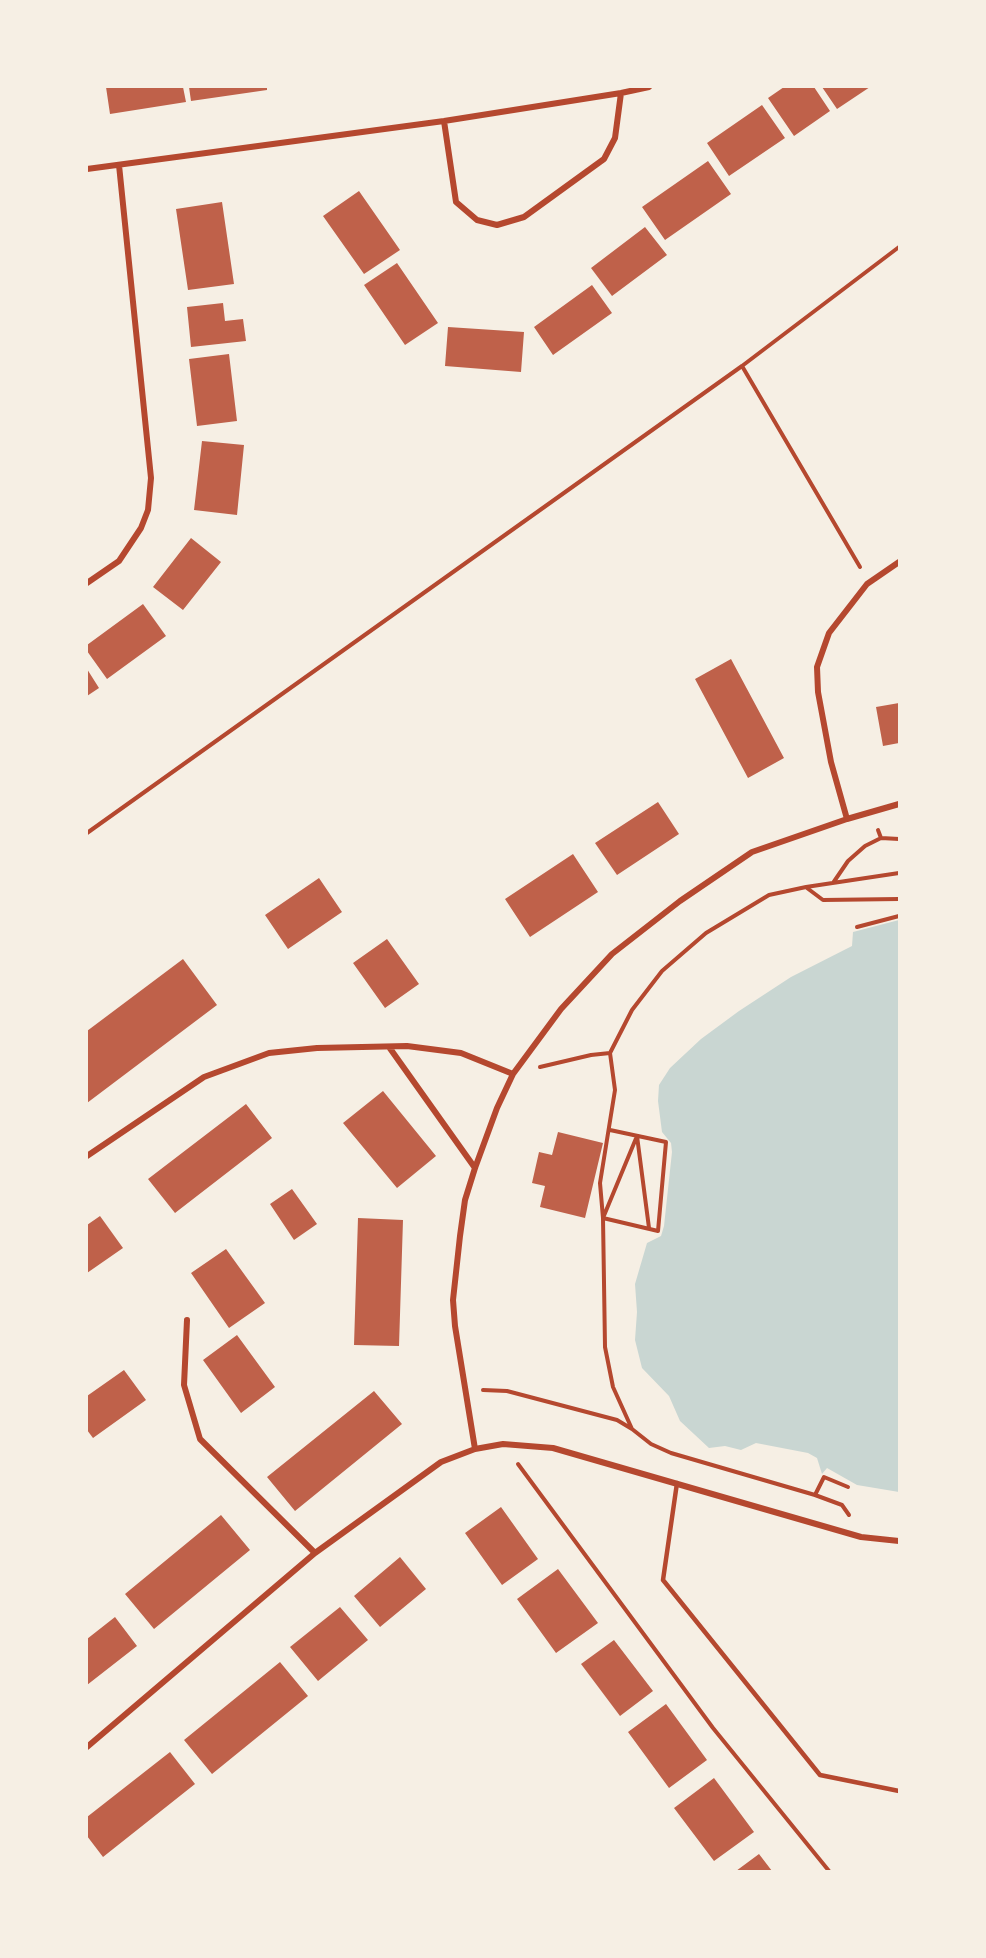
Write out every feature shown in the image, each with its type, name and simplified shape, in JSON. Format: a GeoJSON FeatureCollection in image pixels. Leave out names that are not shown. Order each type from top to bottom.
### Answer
{"type":"FeatureCollection","features":[{"type":"Feature","properties":{"kind":"street"},"geometry":{"type":"LineString","coordinates":[[87,169],[444,121],[649,87]]}},
{"type":"Feature","properties":{"kind":"street"},"geometry":{"type":"LineString","coordinates":[[444,121],[456,202],[477,220],[497,225],[524,217],[604,159],[615,138],[621,93]]}},
{"type":"Feature","properties":{"kind":"street"},"geometry":{"type":"LineString","coordinates":[[87,583],[119,561],[141,528],[148,510],[151,478],[119,165]]}},
{"type":"Feature","properties":{"kind":"street"},"geometry":{"type":"LineString","coordinates":[[847,819],[831,762],[818,692],[817,667],[830,633],[867,584],[899,562]]}},
{"type":"Feature","properties":{"kind":"street"},"geometry":{"type":"LineString","coordinates":[[475,1449],[458,1358],[453,1300],[465,1200],[497,1108],[513,1074],[561,1009],[612,954],[661,915],[752,852],[847,819],[899,804]]}},
{"type":"Feature","properties":{"kind":"street"},"geometry":{"type":"LineString","coordinates":[[87,1156],[204,1077],[269,1053],[317,1048],[407,1046],[461,1053],[513,1074]]}},
{"type":"Feature","properties":{"kind":"street"},"geometry":{"type":"LineString","coordinates":[[389,1047],[475,1168]]}},
{"type":"Feature","properties":{"kind":"street"},"geometry":{"type":"LineString","coordinates":[[186,1320],[184,1385],[200,1439],[315,1553]]}},
{"type":"Feature","properties":{"kind":"street"},"geometry":{"type":"LineString","coordinates":[[87,1747],[315,1553],[441,1462],[475,1449],[503,1444],[553,1448],[861,1537],[899,1541]]}},
{"type":"Feature","properties":{"kind":"lane"},"geometry":{"type":"LineString","coordinates":[[677,1483],[663,1580],[820,1775],[899,1791]]}},
{"type":"Feature","properties":{"kind":"path"},"geometry":{"type":"LineString","coordinates":[[87,833],[742,366],[899,247]]}},
{"type":"Feature","properties":{"kind":"path"},"geometry":{"type":"LineString","coordinates":[[742,366],[857,560],[867,584]]}},
{"type":"Feature","properties":{"kind":"path"},"geometry":{"type":"LineString","coordinates":[[833,883],[848,861],[865,846],[881,838]]}},
{"type":"Feature","properties":{"kind":"path"},"geometry":{"type":"LineString","coordinates":[[633,1429],[613,1387],[605,1347],[603,1218],[600,1183],[615,1090],[610,1053],[632,1010],[662,971],[706,933],[769,896],[806,887],[899,873]]}},
{"type":"Feature","properties":{"kind":"path"},"geometry":{"type":"LineString","coordinates":[[806,887],[823,900],[899,898]]}},
{"type":"Feature","properties":{"kind":"path"},"geometry":{"type":"LineString","coordinates":[[856,927],[899,916]]}},
{"type":"Feature","properties":{"kind":"path"},"geometry":{"type":"LineString","coordinates":[[513,1074],[591,1055],[610,1053]]}},
{"type":"Feature","properties":{"kind":"path"},"geometry":{"type":"LineString","coordinates":[[603,1218],[658,1231],[666,1142],[610,1130]]}},
{"type":"Feature","properties":{"kind":"path"},"geometry":{"type":"LineString","coordinates":[[603,1218],[637,1136]]}},
{"type":"Feature","properties":{"kind":"path"},"geometry":{"type":"LineString","coordinates":[[637,1136],[649,1228]]}},
{"type":"Feature","properties":{"kind":"path"},"geometry":{"type":"LineString","coordinates":[[466,1396],[483,1390],[507,1392],[616,1419],[651,1444],[671,1453],[842,1505],[852,1518],[861,1537]]}},
{"type":"Feature","properties":{"kind":"path"},"geometry":{"type":"LineString","coordinates":[[503,1444],[713,1728],[829,1871]]}},
{"type":"Feature","properties":{"kind":"path"},"geometry":{"type":"LineString","coordinates":[[815,1495],[824,1477],[848,1487]]}},
{"type":"Feature","properties":{"kind":"shaded area"},"geometry":{"type":"Polygon","coordinates":[[[899,920],[899,1492],[857,1485],[827,1468],[822,1474],[817,1458],[808,1453],[756,1443],[741,1450],[725,1446],[709,1448],[680,1421],[669,1396],[642,1368],[635,1340],[637,1312],[635,1284],[647,1243],[661,1236],[664,1226],[672,1152],[671,1143],[662,1132],[658,1101],[659,1085],[670,1068],[701,1039],[739,1011],[791,977],[852,946],[853,932],[899,920]]]}},
{"type":"Feature","properties":{"kind":"building"},"geometry":{"type":"Polygon","coordinates":[[[106,87],[183,87],[186,102],[110,114],[106,87]]]}},
{"type":"Feature","properties":{"kind":"building"},"geometry":{"type":"Polygon","coordinates":[[[189,87],[267,87],[267,90],[191,101],[189,87]]]}},
{"type":"Feature","properties":{"kind":"building"},"geometry":{"type":"Polygon","coordinates":[[[784,87],[814,87],[830,111],[794,136],[768,98],[784,87]]]}},
{"type":"Feature","properties":{"kind":"building"},"geometry":{"type":"Polygon","coordinates":[[[822,87],[870,87],[837,109],[822,87]]]}},
{"type":"Feature","properties":{"kind":"building"},"geometry":{"type":"Polygon","coordinates":[[[762,105],[785,138],[729,176],[707,143],[762,105]]]}},
{"type":"Feature","properties":{"kind":"building"},"geometry":{"type":"Polygon","coordinates":[[[708,161],[731,194],[665,240],[642,207],[708,161]]]}},
{"type":"Feature","properties":{"kind":"building"},"geometry":{"type":"Polygon","coordinates":[[[359,191],[400,250],[364,274],[323,216],[359,191]]]}},
{"type":"Feature","properties":{"kind":"building"},"geometry":{"type":"Polygon","coordinates":[[[222,202],[234,284],[188,290],[176,209],[222,202]]]}},
{"type":"Feature","properties":{"kind":"building"},"geometry":{"type":"Polygon","coordinates":[[[645,227],[667,255],[612,296],[591,268],[645,227]]]}},
{"type":"Feature","properties":{"kind":"building"},"geometry":{"type":"Polygon","coordinates":[[[397,263],[438,323],[405,345],[364,285],[397,263]]]}},
{"type":"Feature","properties":{"kind":"building"},"geometry":{"type":"Polygon","coordinates":[[[592,285],[612,313],[553,355],[534,327],[592,285]]]}},
{"type":"Feature","properties":{"kind":"building"},"geometry":{"type":"Polygon","coordinates":[[[223,303],[225,321],[243,319],[246,341],[191,347],[187,307],[223,303]]]}},
{"type":"Feature","properties":{"kind":"building"},"geometry":{"type":"Polygon","coordinates":[[[448,327],[524,332],[521,372],[445,366],[448,327]]]}},
{"type":"Feature","properties":{"kind":"building"},"geometry":{"type":"Polygon","coordinates":[[[229,354],[237,421],[197,426],[189,359],[229,354]]]}},
{"type":"Feature","properties":{"kind":"building"},"geometry":{"type":"Polygon","coordinates":[[[202,441],[244,445],[237,515],[194,510],[202,441]]]}},
{"type":"Feature","properties":{"kind":"building"},"geometry":{"type":"Polygon","coordinates":[[[191,538],[221,562],[183,610],[153,587],[191,538]]]}},
{"type":"Feature","properties":{"kind":"building"},"geometry":{"type":"Polygon","coordinates":[[[143,604],[166,636],[107,679],[87,651],[87,645],[143,604]]]}},
{"type":"Feature","properties":{"kind":"building"},"geometry":{"type":"Polygon","coordinates":[[[731,659],[784,758],[748,778],[695,679],[731,659]]]}},
{"type":"Feature","properties":{"kind":"building"},"geometry":{"type":"Polygon","coordinates":[[[87,669],[99,688],[87,696],[87,669]]]}},
{"type":"Feature","properties":{"kind":"building"},"geometry":{"type":"Polygon","coordinates":[[[899,703],[899,743],[883,746],[876,707],[899,703]]]}},
{"type":"Feature","properties":{"kind":"building"},"geometry":{"type":"Polygon","coordinates":[[[658,802],[679,834],[617,875],[595,843],[658,802]]]}},
{"type":"Feature","properties":{"kind":"building"},"geometry":{"type":"Polygon","coordinates":[[[573,854],[598,892],[530,937],[505,899],[573,854]]]}},
{"type":"Feature","properties":{"kind":"building"},"geometry":{"type":"Polygon","coordinates":[[[319,878],[342,912],[288,949],[265,915],[319,878]]]}},
{"type":"Feature","properties":{"kind":"building"},"geometry":{"type":"Polygon","coordinates":[[[387,939],[419,984],[385,1008],[353,963],[387,939]]]}},
{"type":"Feature","properties":{"kind":"building"},"geometry":{"type":"Polygon","coordinates":[[[183,959],[217,1005],[87,1103],[87,1031],[183,959]]]}},
{"type":"Feature","properties":{"kind":"building"},"geometry":{"type":"Polygon","coordinates":[[[383,1091],[436,1156],[397,1188],[343,1123],[383,1091]]]}},
{"type":"Feature","properties":{"kind":"building"},"geometry":{"type":"Polygon","coordinates":[[[246,1104],[272,1138],[175,1213],[148,1179],[246,1104]]]}},
{"type":"Feature","properties":{"kind":"building"},"geometry":{"type":"Polygon","coordinates":[[[558,1132],[603,1143],[585,1218],[540,1207],[545,1186],[532,1183],[539,1152],[552,1155],[558,1132]]]}},
{"type":"Feature","properties":{"kind":"building"},"geometry":{"type":"Polygon","coordinates":[[[292,1189],[317,1224],[294,1240],[270,1204],[292,1189]]]}},
{"type":"Feature","properties":{"kind":"building"},"geometry":{"type":"Polygon","coordinates":[[[100,1216],[123,1248],[87,1273],[87,1225],[100,1216]]]}},
{"type":"Feature","properties":{"kind":"building"},"geometry":{"type":"Polygon","coordinates":[[[358,1218],[403,1220],[399,1346],[354,1345],[358,1218]]]}},
{"type":"Feature","properties":{"kind":"building"},"geometry":{"type":"Polygon","coordinates":[[[226,1249],[265,1303],[229,1328],[191,1273],[226,1249]]]}},
{"type":"Feature","properties":{"kind":"building"},"geometry":{"type":"Polygon","coordinates":[[[237,1335],[275,1387],[241,1413],[203,1360],[237,1335]]]}},
{"type":"Feature","properties":{"kind":"building"},"geometry":{"type":"Polygon","coordinates":[[[124,1370],[146,1400],[93,1438],[87,1430],[87,1396],[124,1370]]]}},
{"type":"Feature","properties":{"kind":"building"},"geometry":{"type":"Polygon","coordinates":[[[374,1391],[402,1424],[295,1511],[267,1477],[374,1391]]]}},
{"type":"Feature","properties":{"kind":"building"},"geometry":{"type":"Polygon","coordinates":[[[501,1507],[538,1559],[502,1585],[465,1533],[501,1507]]]}},
{"type":"Feature","properties":{"kind":"building"},"geometry":{"type":"Polygon","coordinates":[[[221,1515],[250,1550],[154,1629],[125,1594],[221,1515]]]}},
{"type":"Feature","properties":{"kind":"building"},"geometry":{"type":"Polygon","coordinates":[[[400,1557],[426,1589],[380,1627],[354,1596],[400,1557]]]}},
{"type":"Feature","properties":{"kind":"building"},"geometry":{"type":"Polygon","coordinates":[[[558,1569],[598,1623],[556,1653],[517,1599],[558,1569]]]}},
{"type":"Feature","properties":{"kind":"building"},"geometry":{"type":"Polygon","coordinates":[[[340,1607],[368,1640],[318,1681],[290,1647],[340,1607]]]}},
{"type":"Feature","properties":{"kind":"building"},"geometry":{"type":"Polygon","coordinates":[[[115,1617],[137,1646],[87,1685],[87,1639],[115,1617]]]}},
{"type":"Feature","properties":{"kind":"building"},"geometry":{"type":"Polygon","coordinates":[[[614,1640],[653,1691],[620,1716],[581,1664],[614,1640]]]}},
{"type":"Feature","properties":{"kind":"building"},"geometry":{"type":"Polygon","coordinates":[[[280,1662],[308,1696],[212,1774],[184,1740],[280,1662]]]}},
{"type":"Feature","properties":{"kind":"building"},"geometry":{"type":"Polygon","coordinates":[[[666,1704],[707,1760],[669,1788],[628,1732],[666,1704]]]}},
{"type":"Feature","properties":{"kind":"building"},"geometry":{"type":"Polygon","coordinates":[[[170,1752],[195,1784],[103,1857],[87,1836],[87,1817],[170,1752]]]}},
{"type":"Feature","properties":{"kind":"building"},"geometry":{"type":"Polygon","coordinates":[[[714,1778],[754,1832],[714,1861],[674,1808],[714,1778]]]}},
{"type":"Feature","properties":{"kind":"building"},"geometry":{"type":"Polygon","coordinates":[[[759,1854],[772,1871],[736,1871],[759,1854]]]}}]}
